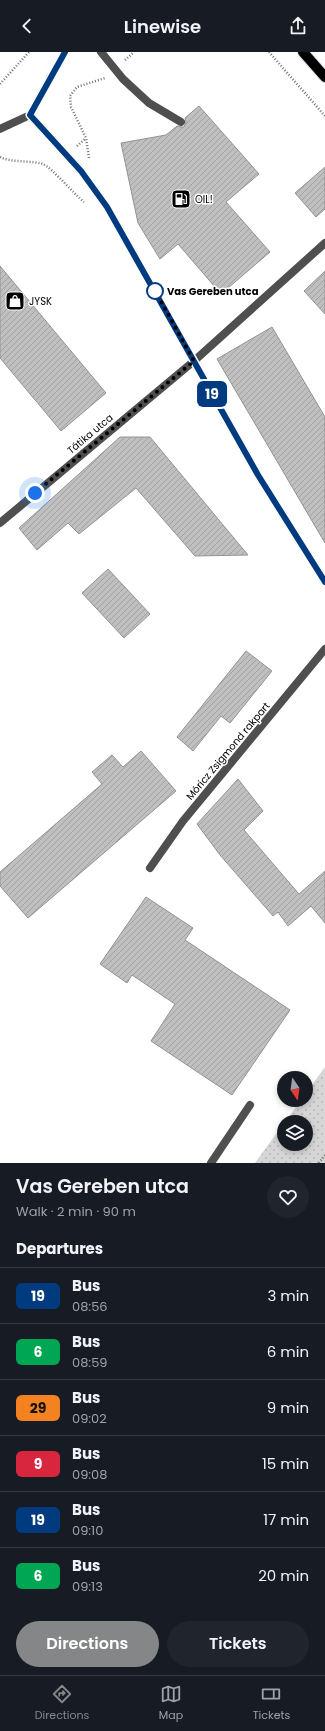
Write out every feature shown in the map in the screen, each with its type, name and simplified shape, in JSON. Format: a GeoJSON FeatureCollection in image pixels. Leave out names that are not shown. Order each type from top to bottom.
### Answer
{"type":"FeatureCollection","features":[{"type":"Feature","properties":{"kind":"main road"},"geometry":{"type":"LineString","coordinates":[[303,52],[325,77]]}},
{"type":"Feature","properties":{"kind":"street"},"geometry":{"type":"LineString","coordinates":[[0,129],[30,115],[65,52]]}},
{"type":"Feature","properties":{"kind":"street"},"geometry":{"type":"LineString","coordinates":[[101,52],[123,79],[149,103],[181,122]]}},
{"type":"Feature","properties":{"kind":"street"},"geometry":{"type":"LineString","coordinates":[[30,115],[95,188],[130,246],[258,475],[325,582]]}},
{"type":"Feature","properties":{"kind":"street","name":"Tátika utca"},"geometry":{"type":"LineString","coordinates":[[0,523],[194,361],[325,243]]}},
{"type":"Feature","properties":{"kind":"street","name":"Móricz Zsigmond rakpart"},"geometry":{"type":"LineString","coordinates":[[150,868],[165,845],[192,810],[325,649]]}},
{"type":"Feature","properties":{"kind":"street"},"geometry":{"type":"LineString","coordinates":[[211,1163],[250,1105]]}},
{"type":"Feature","properties":{"kind":"path"},"geometry":{"type":"LineString","coordinates":[[0,84],[29,52]]}},
{"type":"Feature","properties":{"kind":"path"},"geometry":{"type":"LineString","coordinates":[[86,138],[71,107],[70,96],[77,87],[100,80],[115,70],[133,52]]}},
{"type":"Feature","properties":{"kind":"path"},"geometry":{"type":"LineString","coordinates":[[269,52],[325,116]]}},
{"type":"Feature","properties":{"kind":"path"},"geometry":{"type":"LineString","coordinates":[[0,157],[7,160],[44,165],[51,170]]}},
{"type":"Feature","properties":{"kind":"path"},"geometry":{"type":"LineString","coordinates":[[319,1163],[325,1155]]}},
{"type":"Feature","properties":{"kind":"shaded area"},"geometry":{"type":"Polygon","coordinates":[[[325,1067],[325,1163],[255,1163],[277,1133],[277,1151],[313,1151],[313,1115],[290,1115],[296,1107],[313,1107],[313,1083],[325,1067]]]}},
{"type":"Feature","properties":{"kind":"building","name":"OIL!"},"geometry":{"type":"Polygon","coordinates":[[[199,106],[259,174],[226,202],[270,252],[221,294],[178,244],[160,259],[138,223],[121,143],[166,135],[177,126],[184,127],[186,122],[185,118],[199,106]]]}},
{"type":"Feature","properties":{"kind":"building"},"geometry":{"type":"Polygon","coordinates":[[[325,167],[325,209],[316,217],[295,193],[325,167]]]}},
{"type":"Feature","properties":{"kind":"building"},"geometry":{"type":"Polygon","coordinates":[[[0,266],[106,393],[61,431],[0,358],[0,266]]]}},
{"type":"Feature","properties":{"kind":"building"},"geometry":{"type":"Polygon","coordinates":[[[325,271],[325,314],[304,291],[325,271]]]}},
{"type":"Feature","properties":{"kind":"building"},"geometry":{"type":"Polygon","coordinates":[[[272,327],[325,417],[325,543],[217,359],[272,327]]]}},
{"type":"Feature","properties":{"kind":"building"},"geometry":{"type":"Polygon","coordinates":[[[120,437],[150,437],[248,555],[195,556],[136,488],[79,534],[68,523],[37,550],[19,528],[120,437]]]}},
{"type":"Feature","properties":{"kind":"building"},"geometry":{"type":"Polygon","coordinates":[[[108,569],[150,614],[124,638],[82,593],[108,569]]]}},
{"type":"Feature","properties":{"kind":"building"},"geometry":{"type":"Polygon","coordinates":[[[246,651],[272,671],[230,723],[221,716],[193,751],[177,737],[246,651]]]}},
{"type":"Feature","properties":{"kind":"building"},"geometry":{"type":"Polygon","coordinates":[[[141,751],[176,791],[28,918],[0,886],[0,872],[102,784],[92,772],[112,755],[123,767],[141,751]]]}},
{"type":"Feature","properties":{"kind":"building"},"geometry":{"type":"Polygon","coordinates":[[[238,779],[263,811],[244,830],[299,894],[325,871],[325,923],[311,906],[288,926],[278,912],[273,916],[220,855],[197,824],[238,779]]]}},
{"type":"Feature","properties":{"kind":"building"},"geometry":{"type":"Polygon","coordinates":[[[146,897],[193,928],[185,940],[290,1010],[232,1095],[151,1041],[175,1004],[132,975],[127,983],[100,964],[146,897]]]}},
{"type":"Feature","properties":{"kind":"bus line","name":"19"},"geometry":{"type":"LineString","coordinates":[[65,52],[30,115],[95,188],[119,226],[258,475],[325,582]]}},
{"type":"Feature","properties":{"kind":"place","name":"OIL!"},"geometry":{"type":"Point","coordinates":[181,199]}},
{"type":"Feature","properties":{"kind":"place","name":"Vas Gereben utca"},"geometry":{"type":"Point","coordinates":[155,291]}},
{"type":"Feature","properties":{"kind":"place","name":"JYSK"},"geometry":{"type":"Point","coordinates":[15,301]}},
{"type":"Feature","properties":{"kind":"route"},"geometry":{"type":"LineString","coordinates":[[35,493],[194,361],[153,287],[155,291]]}}]}
